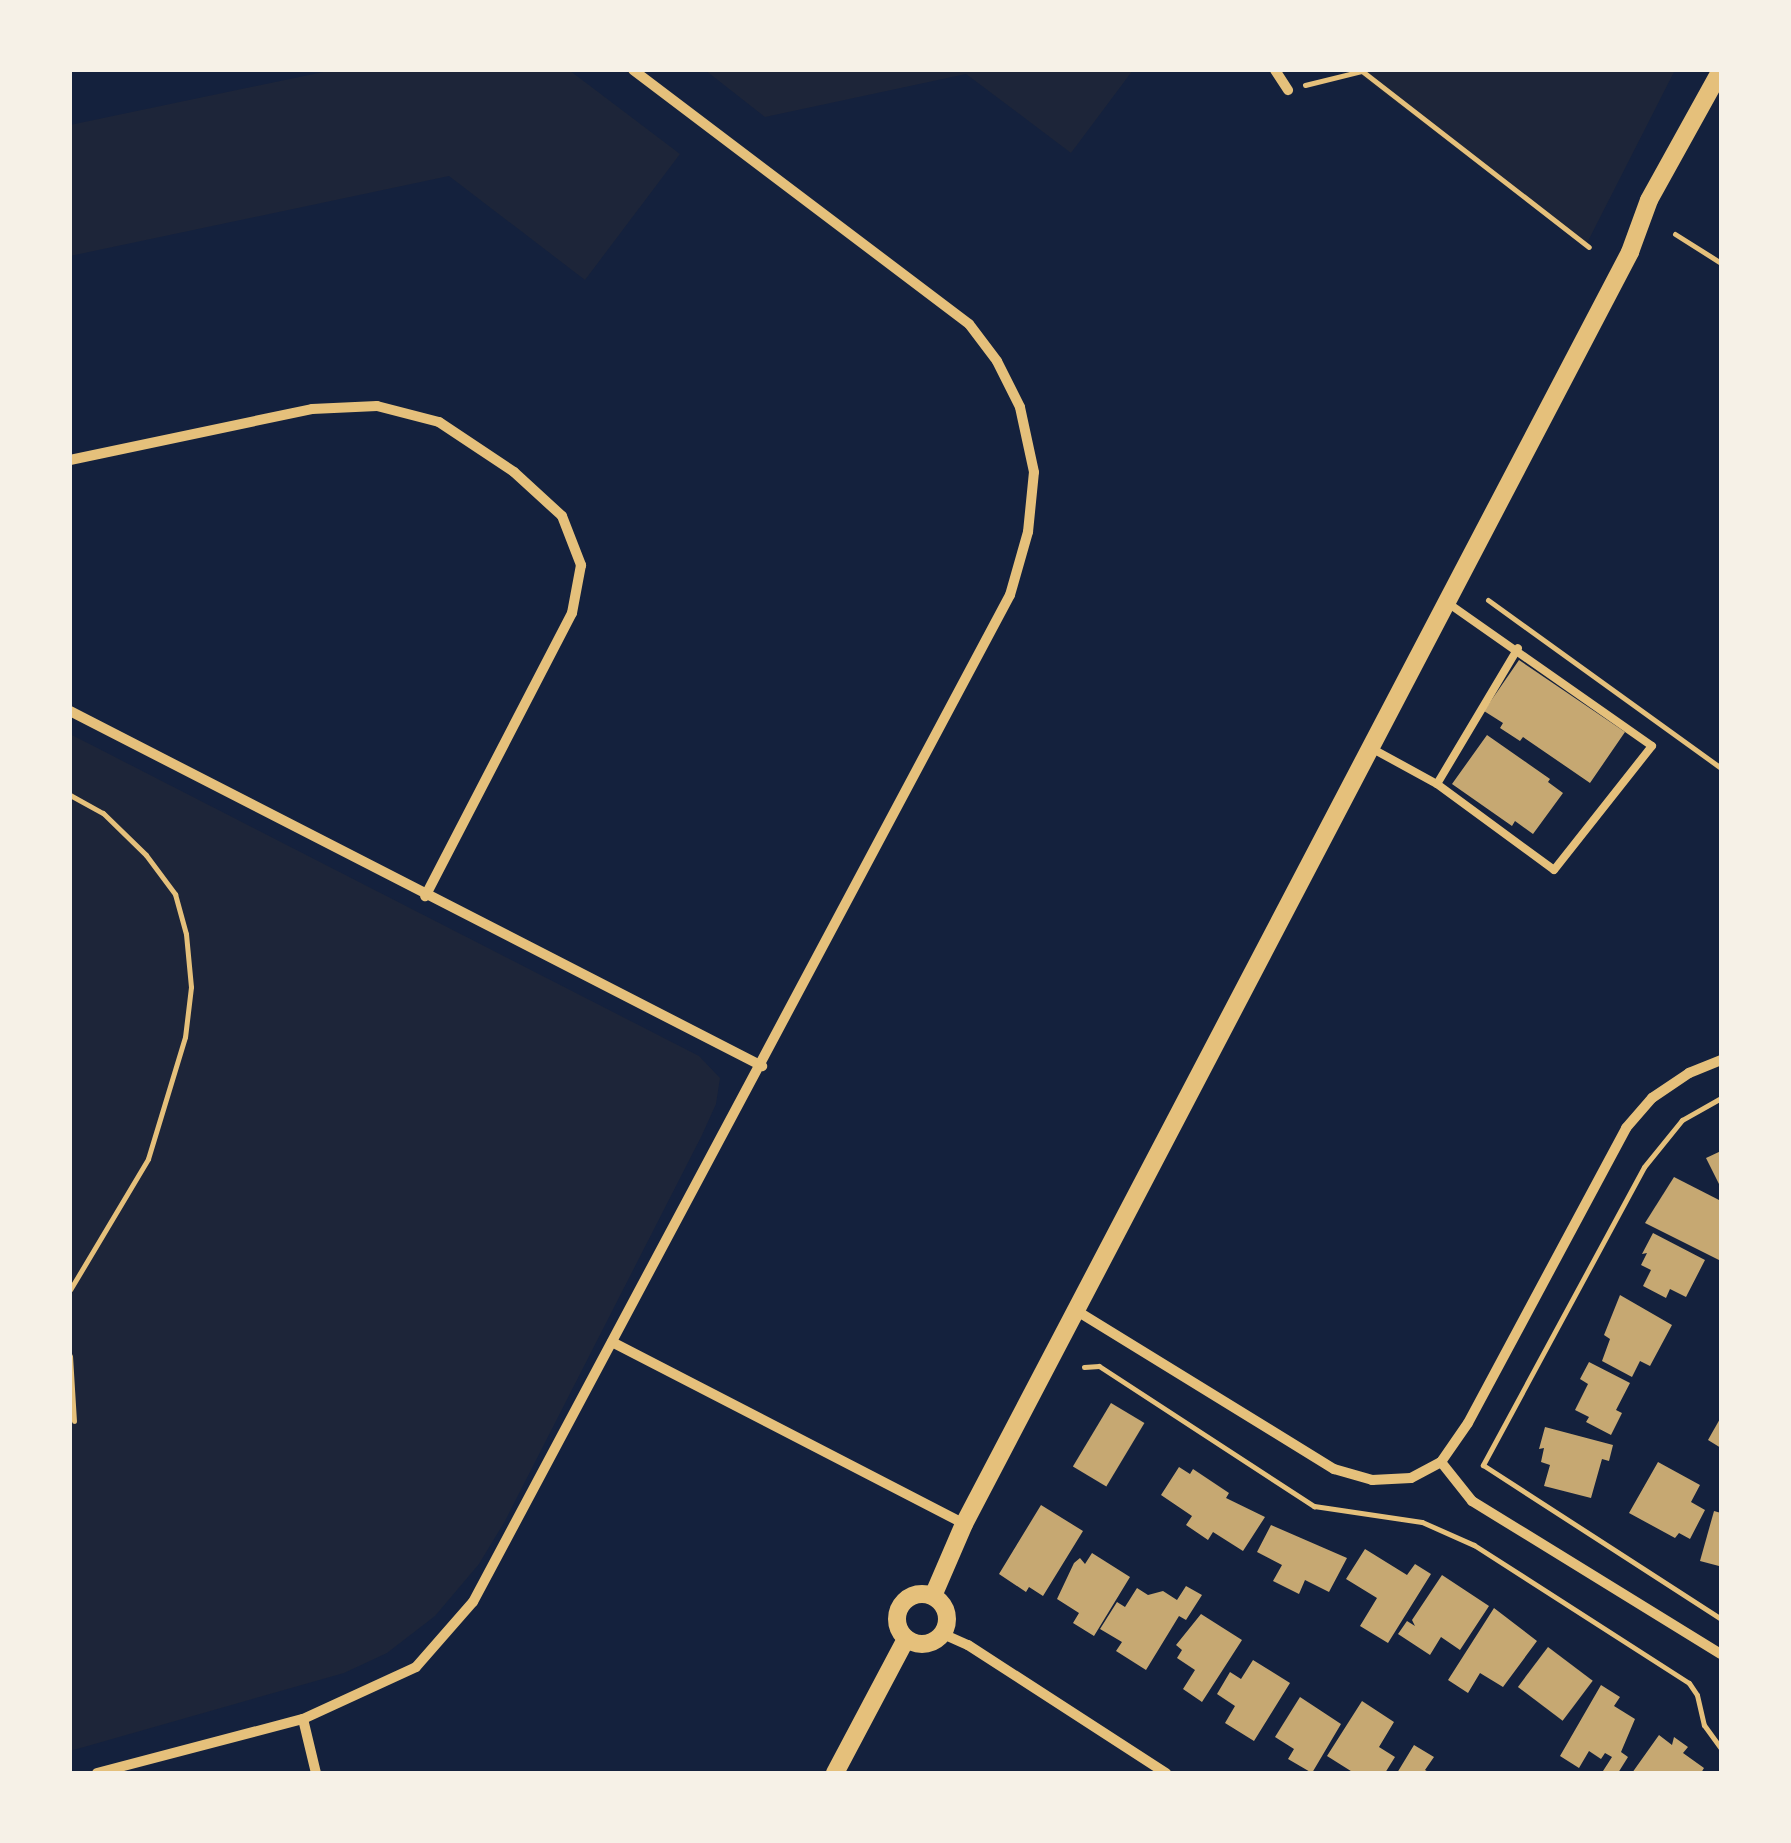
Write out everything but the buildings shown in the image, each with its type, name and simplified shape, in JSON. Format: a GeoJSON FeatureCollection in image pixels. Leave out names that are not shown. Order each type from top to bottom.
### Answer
{"type":"FeatureCollection","features":[{"type":"Feature","properties":{"kind":"street"},"geometry":{"type":"LineString","coordinates":[[97,1773],[303,1719],[416,1666],[473,1602],[1010,595],[1028,532],[1034,472],[1020,407],[997,361],[969,324],[633,70]]}},
{"type":"Feature","properties":{"kind":"street"},"geometry":{"type":"LineString","coordinates":[[1276,70],[1288,90]]}},
{"type":"Feature","properties":{"kind":"street"},"geometry":{"type":"LineString","coordinates":[[932,1596],[964,1524],[1630,252],[1649,200],[1721,70]]}},
{"type":"Feature","properties":{"kind":"street"},"geometry":{"type":"LineString","coordinates":[[70,460],[312,410],[377,406],[439,422],[514,472],[562,516],[581,565],[572,612],[425,896]]}},
{"type":"Feature","properties":{"kind":"street"},"geometry":{"type":"LineString","coordinates":[[70,710],[762,1066]]}},
{"type":"Feature","properties":{"kind":"street"},"geometry":{"type":"LineString","coordinates":[[1078,1311],[1334,1469],[1372,1480],[1411,1478],[1441,1462],[1468,1422],[1626,1128],[1652,1098],[1689,1073],[1721,1060]]}},
{"type":"Feature","properties":{"kind":"street"},"geometry":{"type":"LineString","coordinates":[[612,1342],[964,1524]]}},
{"type":"Feature","properties":{"kind":"street"},"geometry":{"type":"LineString","coordinates":[[1441,1462],[1472,1501],[1721,1654]]}},
{"type":"Feature","properties":{"kind":"street"},"geometry":{"type":"LineString","coordinates":[[932,1596],[947,1613],[943,1634]]}},
{"type":"Feature","properties":{"kind":"street"},"geometry":{"type":"LineString","coordinates":[[932,1596],[909,1598],[899,1609],[898,1625],[906,1638],[922,1644],[943,1634],[968,1645],[1166,1773]]}},
{"type":"Feature","properties":{"kind":"street"},"geometry":{"type":"LineString","coordinates":[[836,1773],[906,1638]]}},
{"type":"Feature","properties":{"kind":"street"},"geometry":{"type":"LineString","coordinates":[[303,1719],[316,1773]]}},
{"type":"Feature","properties":{"kind":"lane"},"geometry":{"type":"LineString","coordinates":[[1370,747],[1437,784],[1554,870],[1652,746],[1518,648],[1446,602]]}},
{"type":"Feature","properties":{"kind":"lane"},"geometry":{"type":"LineString","coordinates":[[1437,784],[1518,648]]}},
{"type":"Feature","properties":{"kind":"path"},"geometry":{"type":"LineString","coordinates":[[1288,90],[1362,71],[1589,247]]}},
{"type":"Feature","properties":{"kind":"path"},"geometry":{"type":"LineString","coordinates":[[1675,234],[1721,263]]}},
{"type":"Feature","properties":{"kind":"path"},"geometry":{"type":"LineString","coordinates":[[1488,600],[1721,768]]}},
{"type":"Feature","properties":{"kind":"path"},"geometry":{"type":"LineString","coordinates":[[70,794],[103,813],[146,855],[175,894],[186,934],[191,987],[186,1036],[148,1158],[70,1290]]}},
{"type":"Feature","properties":{"kind":"path"},"geometry":{"type":"LineString","coordinates":[[1721,1098],[1682,1120],[1644,1166],[1483,1465],[1721,1619]]}},
{"type":"Feature","properties":{"kind":"path"},"geometry":{"type":"LineString","coordinates":[[70,1356],[74,1421]]}},
{"type":"Feature","properties":{"kind":"path"},"geometry":{"type":"LineString","coordinates":[[1084,1366],[1099,1366],[1314,1506],[1422,1522],[1474,1546],[1689,1684],[1697,1695],[1704,1725],[1721,1748]]}},
{"type":"Feature","properties":{"kind":"shaded area"},"geometry":{"type":"Polygon","coordinates":[[[333,70],[569,70],[680,154],[585,280],[449,176],[70,256],[70,125],[333,70]]]}},
{"type":"Feature","properties":{"kind":"shaded area"},"geometry":{"type":"Polygon","coordinates":[[[705,70],[1133,70],[1071,153],[966,74],[765,117],[705,70]]]}},
{"type":"Feature","properties":{"kind":"shaded area"},"geometry":{"type":"Polygon","coordinates":[[[1354,70],[1675,70],[1585,247],[1354,70]]]}},
{"type":"Feature","properties":{"kind":"shaded area"},"geometry":{"type":"Polygon","coordinates":[[[70,734],[699,1056],[720,1078],[716,1104],[702,1135],[505,1521],[479,1564],[435,1616],[387,1653],[344,1673],[70,1751],[70,734]]]}}]}
